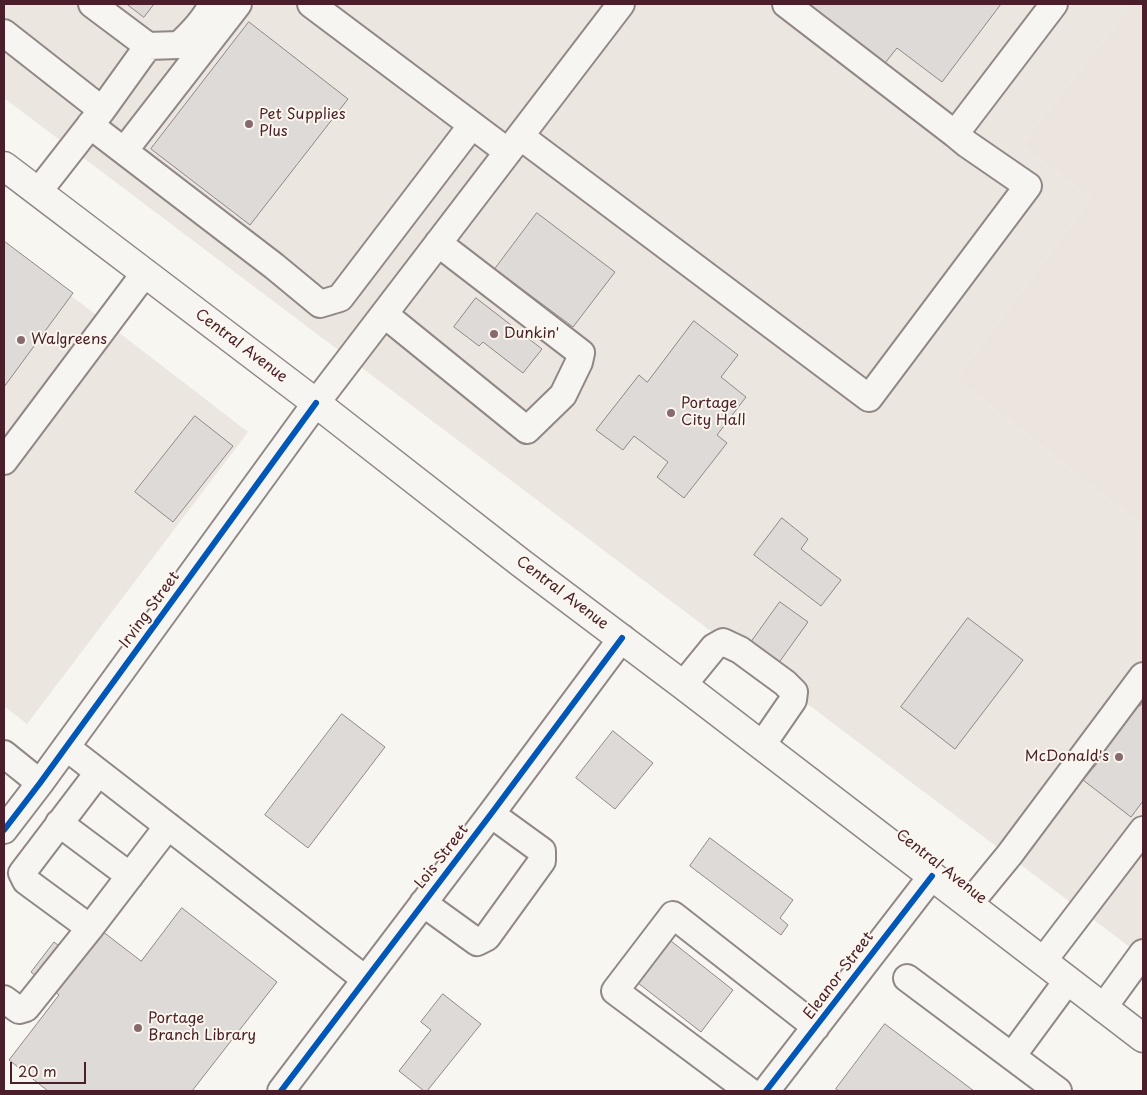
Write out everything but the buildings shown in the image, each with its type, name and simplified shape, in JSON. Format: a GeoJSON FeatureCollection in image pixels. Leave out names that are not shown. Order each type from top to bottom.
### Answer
{"type":"FeatureCollection","features":[{"type":"Feature","properties":{"kind":"main road","name":"Central Avenue"},"geometry":{"type":"LineString","coordinates":[[4,166],[1143,1038]]}},
{"type":"Feature","properties":{"kind":"street"},"geometry":{"type":"LineString","coordinates":[[92,4],[148,46],[179,45],[194,31],[212,4]]}},
{"type":"Feature","properties":{"kind":"street"},"geometry":{"type":"LineString","coordinates":[[124,151],[238,4]]}},
{"type":"Feature","properties":{"kind":"street"},"geometry":{"type":"LineString","coordinates":[[311,4],[472,125],[514,144],[599,196],[869,398],[1028,186],[967,144],[786,4]]}},
{"type":"Feature","properties":{"kind":"street","name":"Irving Street"},"geometry":{"type":"LineString","coordinates":[[4,830],[316,403],[621,4]]}},
{"type":"Feature","properties":{"kind":"street"},"geometry":{"type":"LineString","coordinates":[[955,134],[1054,4]]}},
{"type":"Feature","properties":{"kind":"street"},"geometry":{"type":"LineString","coordinates":[[4,33],[96,117],[124,151],[274,266],[320,304],[340,298],[472,125]]}},
{"type":"Feature","properties":{"kind":"street"},"geometry":{"type":"LineString","coordinates":[[38,192],[148,46]]}},
{"type":"Feature","properties":{"kind":"street"},"geometry":{"type":"LineString","coordinates":[[384,314],[526,430],[563,395],[579,362],[581,353],[438,243]]}},
{"type":"Feature","properties":{"kind":"street"},"geometry":{"type":"LineString","coordinates":[[4,461],[145,273]]}},
{"type":"Feature","properties":{"kind":"street","name":"Lois Street"},"geometry":{"type":"LineString","coordinates":[[281,1091],[622,638]]}},
{"type":"Feature","properties":{"kind":"street"},"geometry":{"type":"LineString","coordinates":[[683,685],[714,647],[723,642],[740,650],[785,683],[794,692],[793,700],[762,745]]}},
{"type":"Feature","properties":{"kind":"street"},"geometry":{"type":"LineString","coordinates":[[969,904],[1010,854],[1143,676]]}},
{"type":"Feature","properties":{"kind":"street"},"geometry":{"type":"LineString","coordinates":[[66,747],[366,979]]}},
{"type":"Feature","properties":{"kind":"street"},"geometry":{"type":"LineString","coordinates":[[4,754],[40,783]]}},
{"type":"Feature","properties":{"kind":"street"},"geometry":{"type":"LineString","coordinates":[[90,928],[26,880],[22,873],[98,772]]}},
{"type":"Feature","properties":{"kind":"street"},"geometry":{"type":"LineString","coordinates":[[423,903],[477,942],[488,937],[542,861],[542,851],[491,814]]}},
{"type":"Feature","properties":{"kind":"street"},"geometry":{"type":"LineString","coordinates":[[59,823],[130,876]]}},
{"type":"Feature","properties":{"kind":"street"},"geometry":{"type":"LineString","coordinates":[[4,999],[19,1010],[26,1008],[168,826]]}},
{"type":"Feature","properties":{"kind":"street"},"geometry":{"type":"LineString","coordinates":[[1043,961],[1143,830]]}},
{"type":"Feature","properties":{"kind":"street","name":"Eleanor Street"},"geometry":{"type":"LineString","coordinates":[[766,1091],[932,876]]}},
{"type":"Feature","properties":{"kind":"street"},"geometry":{"type":"LineString","coordinates":[[748,1091],[615,991],[673,915],[816,1027]]}},
{"type":"Feature","properties":{"kind":"street"},"geometry":{"type":"LineString","coordinates":[[1103,1008],[1143,953]]}},
{"type":"Feature","properties":{"kind":"street"},"geometry":{"type":"LineString","coordinates":[[907,978],[1058,1091]]}},
{"type":"Feature","properties":{"kind":"street"},"geometry":{"type":"LineString","coordinates":[[1012,1056],[1068,980]]}},
{"type":"Feature","properties":{"kind":"shaded area"},"geometry":{"type":"Polygon","coordinates":[[[4,4],[1132,4],[1021,145],[1091,199],[956,379],[1143,526],[1143,957],[4,98],[4,4]]]}},
{"type":"Feature","properties":{"kind":"shaded area"},"geometry":{"type":"Polygon","coordinates":[[[1132,4],[1143,4],[1143,526],[956,379],[1091,199],[1021,145],[1132,4]]]}},
{"type":"Feature","properties":{"kind":"shaded area"},"geometry":{"type":"Polygon","coordinates":[[[4,244],[248,432],[27,724],[4,706],[4,244]]]}},
{"type":"Feature","properties":{"kind":"cycle path"},"geometry":{"type":"LineString","coordinates":[[4,830],[316,403]]}},
{"type":"Feature","properties":{"kind":"cycle path"},"geometry":{"type":"LineString","coordinates":[[281,1091],[622,638]]}},
{"type":"Feature","properties":{"kind":"cycle path"},"geometry":{"type":"LineString","coordinates":[[766,1091],[932,876]]}},
{"type":"Feature","properties":{"kind":"place","name":"Pet Supplies Plus"},"geometry":{"type":"Point","coordinates":[249,124]}},
{"type":"Feature","properties":{"kind":"place","name":"Dunkin'"},"geometry":{"type":"Point","coordinates":[494,334]}},
{"type":"Feature","properties":{"kind":"place","name":"Walgreens"},"geometry":{"type":"Point","coordinates":[21,340]}},
{"type":"Feature","properties":{"kind":"place","name":"Portage City Hall"},"geometry":{"type":"Point","coordinates":[671,413]}},
{"type":"Feature","properties":{"kind":"place","name":"McDonald's"},"geometry":{"type":"Point","coordinates":[1119,757]}},
{"type":"Feature","properties":{"kind":"place","name":"Portage Branch Library"},"geometry":{"type":"Point","coordinates":[138,1028]}}]}
